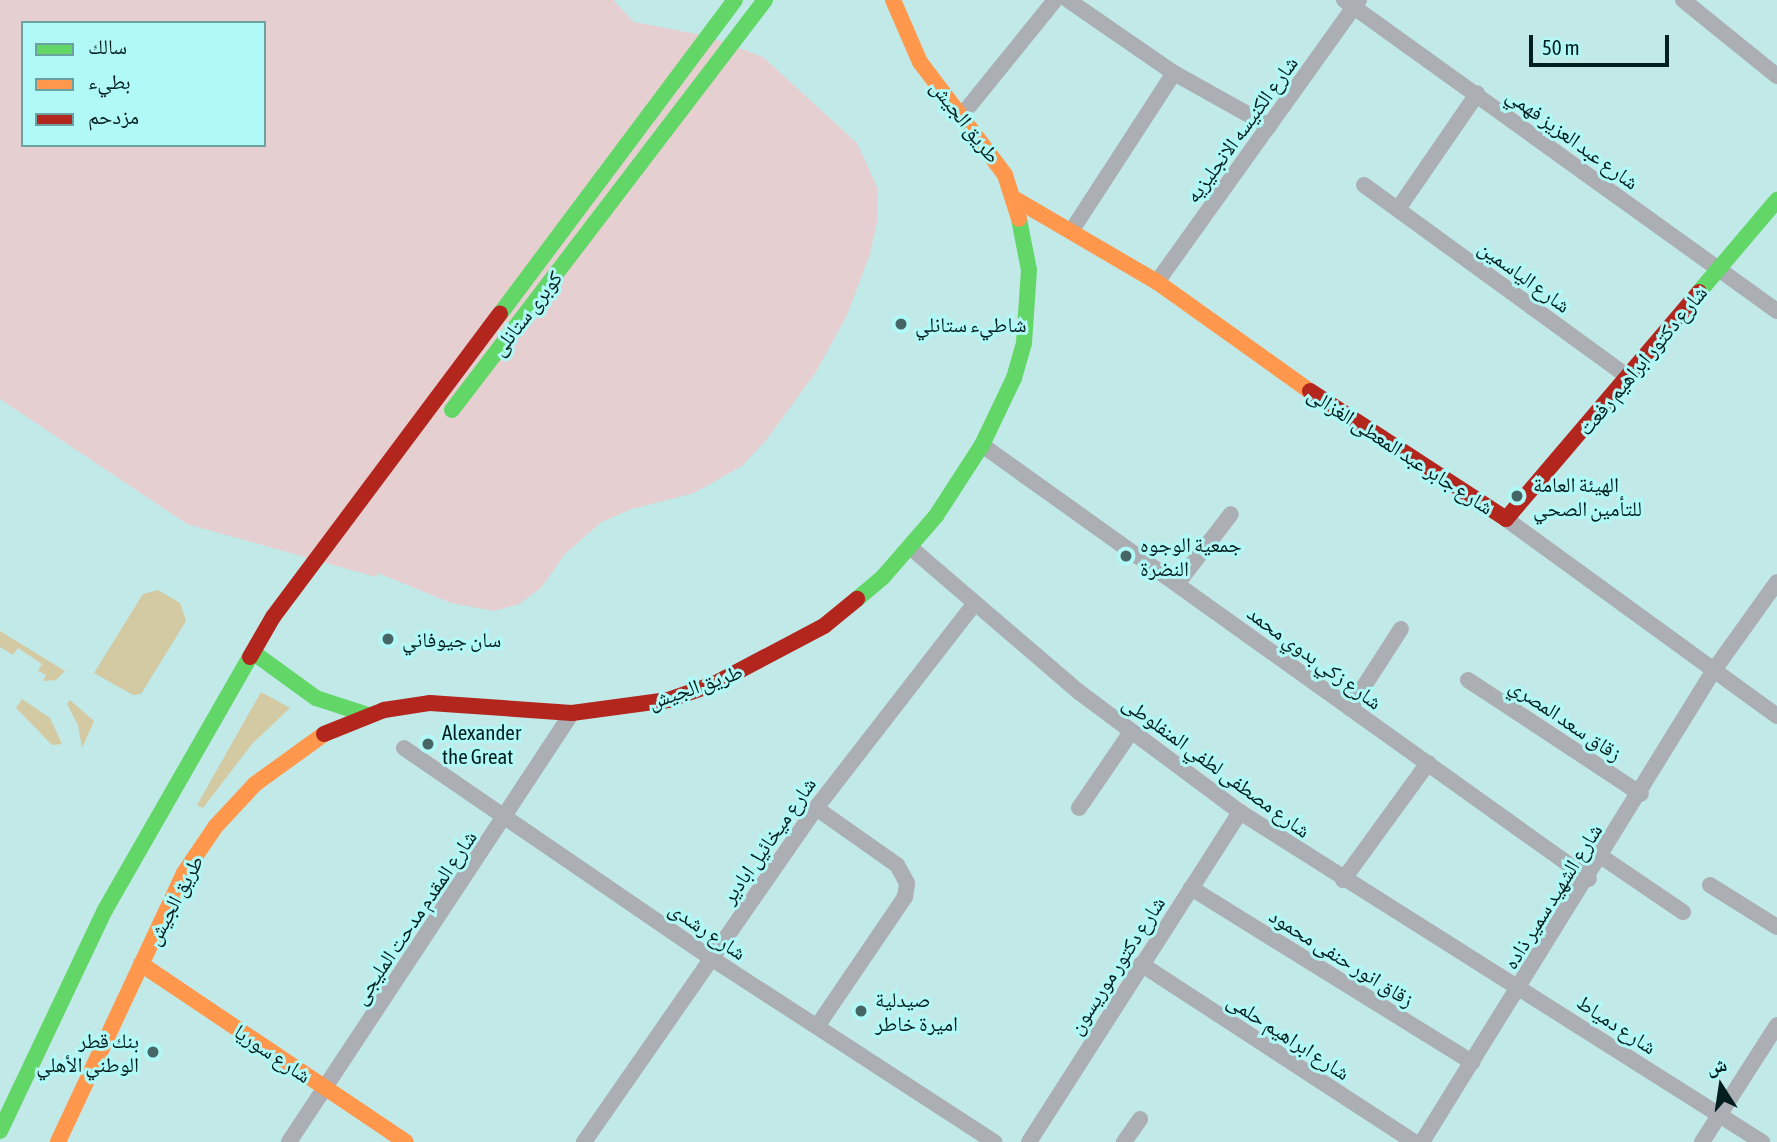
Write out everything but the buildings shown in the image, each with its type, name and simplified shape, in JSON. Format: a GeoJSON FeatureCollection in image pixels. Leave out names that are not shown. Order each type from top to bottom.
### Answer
{"type":"FeatureCollection","features":[{"type":"Feature","properties":{"kind":"main road","name":"كوبرى ستانلى"},"geometry":{"type":"LineString","coordinates":[[279,621],[735,0]]}},
{"type":"Feature","properties":{"kind":"main road","name":"كوبرى ستانلى"},"geometry":{"type":"LineString","coordinates":[[438,427],[765,0]]}},
{"type":"Feature","properties":{"kind":"main road","name":"طريق الجيش"},"geometry":{"type":"LineString","coordinates":[[58,1142],[184,873],[216,826],[255,784],[300,749],[368,715],[430,703],[572,713],[668,700],[758,664],[845,610],[911,548],[982,444],[1014,378],[1027,319],[1029,270],[1015,199],[994,153],[920,62],[895,6]]}},
{"type":"Feature","properties":{"kind":"main road","name":"شارع جابر عبد المعطى الغزالى"},"geometry":{"type":"LineString","coordinates":[[1015,199],[1157,282],[1320,397],[1506,519]]}},
{"type":"Feature","properties":{"kind":"main road","name":"شارع دكتور ابراهيم رفعت"},"geometry":{"type":"LineString","coordinates":[[1506,519],[1777,200]]}},
{"type":"Feature","properties":{"kind":"main road"},"geometry":{"type":"LineString","coordinates":[[0,1131],[105,910],[193,748],[254,653],[421,449]]}},
{"type":"Feature","properties":{"kind":"main road"},"geometry":{"type":"LineString","coordinates":[[254,653],[316,698],[368,715]]}},
{"type":"Feature","properties":{"kind":"main road","name":"شارع سوريا"},"geometry":{"type":"LineString","coordinates":[[141,964],[406,1142]]}},
{"type":"Feature","properties":{"kind":"street"},"geometry":{"type":"LineString","coordinates":[[895,6],[908,0]]}},
{"type":"Feature","properties":{"kind":"street"},"geometry":{"type":"LineString","coordinates":[[962,115],[1055,0]]}},
{"type":"Feature","properties":{"kind":"street"},"geometry":{"type":"LineString","coordinates":[[1068,0],[1174,73],[1269,126]]}},
{"type":"Feature","properties":{"kind":"street"},"geometry":{"type":"LineString","coordinates":[[1683,0],[1777,76]]}},
{"type":"Feature","properties":{"kind":"street","name":"شارع عبد العزيز فهمي"},"geometry":{"type":"LineString","coordinates":[[1352,2],[1777,311]]}},
{"type":"Feature","properties":{"kind":"street","name":"شارع الكنيسه الانجليزيه"},"geometry":{"type":"LineString","coordinates":[[1157,282],[1269,126],[1352,2]]}},
{"type":"Feature","properties":{"kind":"street"},"geometry":{"type":"LineString","coordinates":[[1072,230],[1174,73]]}},
{"type":"Feature","properties":{"kind":"street"},"geometry":{"type":"LineString","coordinates":[[1398,209],[1477,94]]}},
{"type":"Feature","properties":{"kind":"street","name":"شارع الياسمين"},"geometry":{"type":"LineString","coordinates":[[1364,185],[1628,377]]}},
{"type":"Feature","properties":{"kind":"street","name":"شارع زكي بدوي محمد"},"geometry":{"type":"LineString","coordinates":[[982,444],[1589,879]]}},
{"type":"Feature","properties":{"kind":"street"},"geometry":{"type":"LineString","coordinates":[[1177,584],[1231,514]]}},
{"type":"Feature","properties":{"kind":"street","name":"شارع جابر عبد المعطى الغزالى"},"geometry":{"type":"LineString","coordinates":[[1506,519],[1777,716]]}},
{"type":"Feature","properties":{"kind":"street","name":"شارع مصطفى لطفي المنفلوطى"},"geometry":{"type":"LineString","coordinates":[[911,548],[974,604],[1131,732],[1240,812],[1343,880],[1521,986]]}},
{"type":"Feature","properties":{"kind":"street","name":"شارع الشهيد سمير ذاده"},"geometry":{"type":"LineString","coordinates":[[1422,1142],[1589,879],[1714,670],[1777,582]]}},
{"type":"Feature","properties":{"kind":"street","name":"شارع ميخائيل ابادير"},"geometry":{"type":"LineString","coordinates":[[584,1142],[816,808],[974,604]]}},
{"type":"Feature","properties":{"kind":"street"},"geometry":{"type":"LineString","coordinates":[[1350,708],[1401,629]]}},
{"type":"Feature","properties":{"kind":"street","name":"زقاق سعد المصري"},"geometry":{"type":"LineString","coordinates":[[1468,680],[1641,794]]}},
{"type":"Feature","properties":{"kind":"street","name":"شارع المقدم مدحت المليجى"},"geometry":{"type":"LineString","coordinates":[[289,1142],[572,713]]}},
{"type":"Feature","properties":{"kind":"street"},"geometry":{"type":"LineString","coordinates":[[1079,808],[1131,732]]}},
{"type":"Feature","properties":{"kind":"street","name":"شارع رشدى"},"geometry":{"type":"LineString","coordinates":[[404,748],[711,958],[818,1025],[994,1142]]}},
{"type":"Feature","properties":{"kind":"street"},"geometry":{"type":"LineString","coordinates":[[1343,880],[1427,763]]}},
{"type":"Feature","properties":{"kind":"street"},"geometry":{"type":"LineString","coordinates":[[816,808],[897,864],[908,883],[905,897],[818,1025]]}},
{"type":"Feature","properties":{"kind":"street","name":"شارع دكتور موريسون"},"geometry":{"type":"LineString","coordinates":[[1029,1142],[1240,812]]}},
{"type":"Feature","properties":{"kind":"street"},"geometry":{"type":"LineString","coordinates":[[1602,857],[1683,912]]}},
{"type":"Feature","properties":{"kind":"street"},"geometry":{"type":"LineString","coordinates":[[1710,885],[1777,927]]}},
{"type":"Feature","properties":{"kind":"street","name":"زقاق انور حنفى محمود"},"geometry":{"type":"LineString","coordinates":[[1191,888],[1472,1062]]}},
{"type":"Feature","properties":{"kind":"street","name":"شارع ابراهيم حلمى"},"geometry":{"type":"LineString","coordinates":[[1141,964],[1414,1142]]}},
{"type":"Feature","properties":{"kind":"street","name":"شارع دمياط"},"geometry":{"type":"LineString","coordinates":[[1521,986],[1762,1142]]}},
{"type":"Feature","properties":{"kind":"street"},"geometry":{"type":"LineString","coordinates":[[1702,1142],[1777,1026]]}},
{"type":"Feature","properties":{"kind":"street"},"geometry":{"type":"LineString","coordinates":[[1124,1142],[1140,1119]]}},
{"type":"Feature","properties":{"kind":"shaded area"},"geometry":{"type":"Polygon","coordinates":[[[0,0],[613,0],[634,22],[707,36],[763,57],[857,143],[878,189],[877,223],[870,254],[847,315],[816,372],[767,439],[742,466],[694,493],[629,510],[600,523],[565,554],[541,588],[519,604],[494,611],[451,603],[378,573],[376,577],[187,524],[0,399],[0,0]]]}},
{"type":"Feature","properties":{"kind":"shaded area"},"geometry":{"type":"Polygon","coordinates":[[[158,590],[180,603],[186,621],[141,694],[133,695],[94,673],[143,594],[158,590]]]}},
{"type":"Feature","properties":{"kind":"shaded area"},"geometry":{"type":"Polygon","coordinates":[[[0,631],[65,671],[56,680],[43,681],[46,675],[38,671],[42,664],[18,648],[13,655],[0,647],[0,631]]]}},
{"type":"Feature","properties":{"kind":"shaded area"},"geometry":{"type":"Polygon","coordinates":[[[261,692],[290,708],[252,744],[203,808],[197,805],[261,692]]]}},
{"type":"Feature","properties":{"kind":"shaded area"},"geometry":{"type":"Polygon","coordinates":[[[22,699],[50,718],[62,744],[52,745],[16,708],[22,699]]]}},
{"type":"Feature","properties":{"kind":"shaded area"},"geometry":{"type":"Polygon","coordinates":[[[70,700],[94,721],[82,748],[78,725],[67,704],[70,700]]]}},
{"type":"Feature","properties":{"kind":"traffic: fast"},"geometry":{"type":"LineString","coordinates":[[500,314],[735,0]]}},
{"type":"Feature","properties":{"kind":"traffic: fast"},"geometry":{"type":"LineString","coordinates":[[452,410],[765,0]]}},
{"type":"Feature","properties":{"kind":"traffic: fast"},"geometry":{"type":"LineString","coordinates":[[1699,292],[1777,200]]}},
{"type":"Feature","properties":{"kind":"traffic: fast"},"geometry":{"type":"LineString","coordinates":[[857,599],[883,577],[936,516],[982,445],[1014,378],[1024,343],[1029,270],[1019,219]]}},
{"type":"Feature","properties":{"kind":"traffic: fast"},"geometry":{"type":"LineString","coordinates":[[254,653],[316,698],[368,715]]}},
{"type":"Feature","properties":{"kind":"traffic: fast"},"geometry":{"type":"LineString","coordinates":[[0,1131],[105,910],[250,657]]}},
{"type":"Feature","properties":{"kind":"traffic: slow"},"geometry":{"type":"LineString","coordinates":[[893,0],[920,62],[1005,175],[1019,219]]}},
{"type":"Feature","properties":{"kind":"traffic: slow"},"geometry":{"type":"LineString","coordinates":[[1015,199],[1157,282],[1310,391]]}},
{"type":"Feature","properties":{"kind":"traffic: slow"},"geometry":{"type":"LineString","coordinates":[[58,1142],[184,873],[216,826],[255,784],[324,734]]}},
{"type":"Feature","properties":{"kind":"traffic: slow"},"geometry":{"type":"LineString","coordinates":[[141,964],[406,1142]]}},
{"type":"Feature","properties":{"kind":"traffic: jam"},"geometry":{"type":"LineString","coordinates":[[1310,391],[1506,519],[1699,292]]}},
{"type":"Feature","properties":{"kind":"traffic: jam"},"geometry":{"type":"LineString","coordinates":[[250,657],[273,617],[500,314]]}},
{"type":"Feature","properties":{"kind":"traffic: jam"},"geometry":{"type":"LineString","coordinates":[[324,734],[384,710],[430,703],[572,713],[668,700],[714,684],[824,626],[857,599]]}},
{"type":"Feature","properties":{"kind":"place","name":"شاطيء ستانلي"},"geometry":{"type":"Point","coordinates":[901,324]}},
{"type":"Feature","properties":{"kind":"place","name":"الهيئة العامة للتأمين الصحي"},"geometry":{"type":"Point","coordinates":[1517,496]}},
{"type":"Feature","properties":{"kind":"place","name":"جمعية الوجوه النضرة"},"geometry":{"type":"Point","coordinates":[1126,556]}},
{"type":"Feature","properties":{"kind":"place","name":"سان جيوفاني"},"geometry":{"type":"Point","coordinates":[388,639]}},
{"type":"Feature","properties":{"kind":"place","name":"Alexander the Great"},"geometry":{"type":"Point","coordinates":[428,744]}},
{"type":"Feature","properties":{"kind":"place","name":"صيدلية اميرة خاطر"},"geometry":{"type":"Point","coordinates":[861,1011]}},
{"type":"Feature","properties":{"kind":"place","name":"بنك قطر الوطني الأهلي"},"geometry":{"type":"Point","coordinates":[153,1052]}}]}
